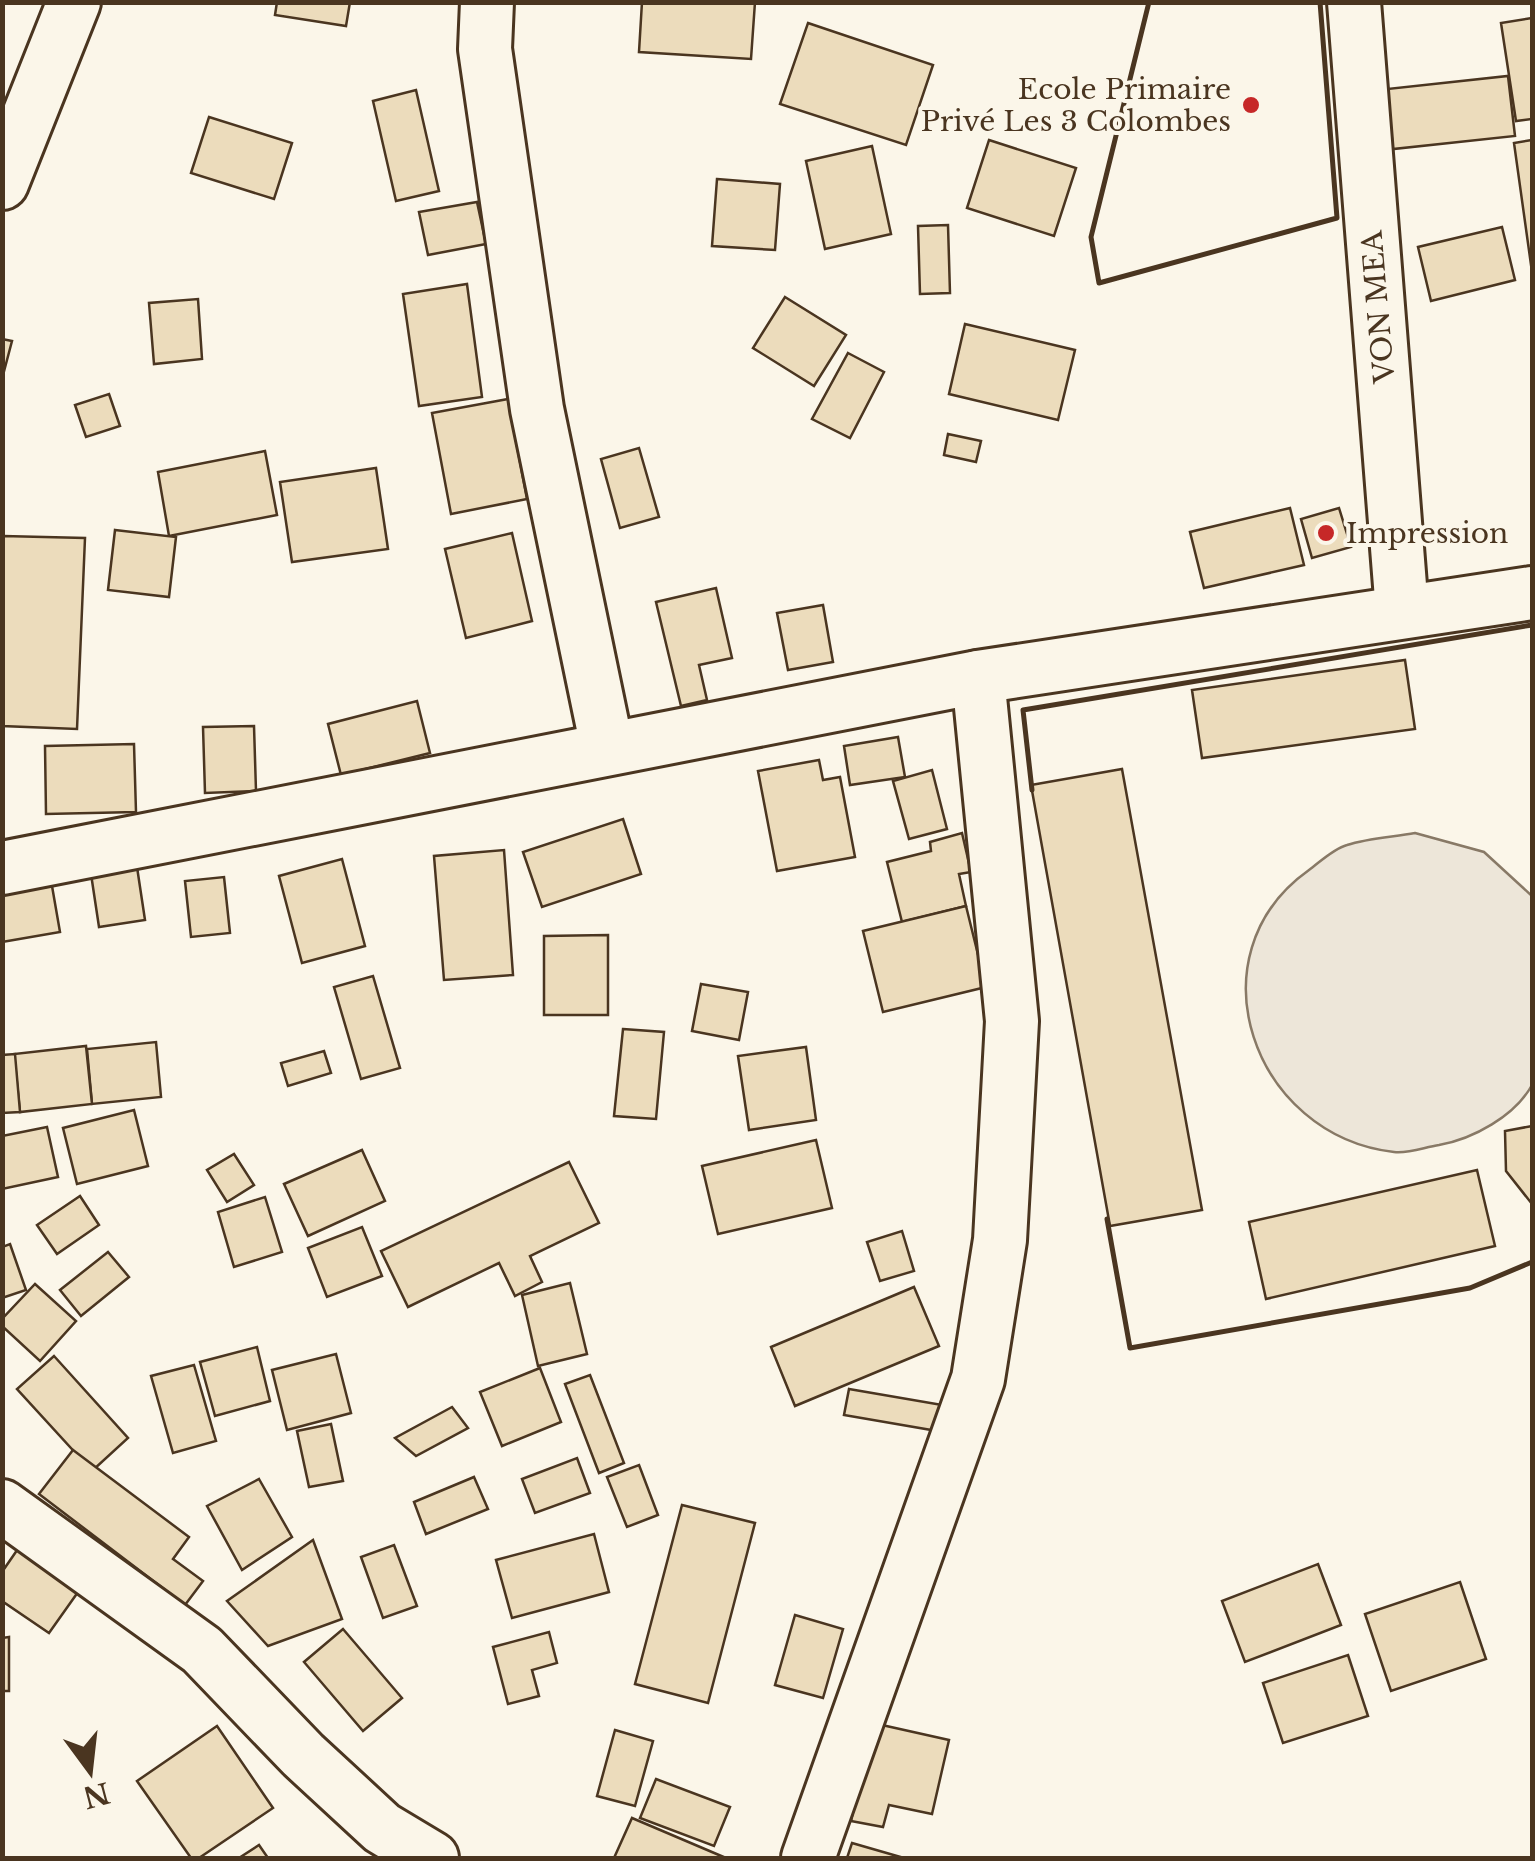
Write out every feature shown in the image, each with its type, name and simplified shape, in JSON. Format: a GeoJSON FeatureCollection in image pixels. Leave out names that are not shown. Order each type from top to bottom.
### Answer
{"type":"FeatureCollection","features":[{"type":"Feature","properties":{"kind":"street"},"geometry":{"type":"LineString","coordinates":[[2,183],[74,2]]}},
{"type":"Feature","properties":{"kind":"street"},"geometry":{"type":"LineString","coordinates":[[488,2],[485,49],[537,409],[607,748]]}},
{"type":"Feature","properties":{"kind":"street","name":"VON MEA"},"geometry":{"type":"LineString","coordinates":[[1354,2],[1402,612]]}},
{"type":"Feature","properties":{"kind":"street"},"geometry":{"type":"LineString","coordinates":[[2,868],[978,677],[1532,594]]}},
{"type":"Feature","properties":{"kind":"street"},"geometry":{"type":"LineString","coordinates":[[808,1858],[978,1379],[1000,1240],[1012,1020],[978,677]]}},
{"type":"Feature","properties":{"kind":"street"},"geometry":{"type":"LineString","coordinates":[[2,1506],[202,1650],[302,1755],[382,1828],[432,1858]]}},
{"type":"Feature","properties":{"kind":"shaded area"},"geometry":{"type":"Polygon","coordinates":[[[1415,833],[1484,852],[1532,896],[1532,1085],[1515,1107],[1479,1132],[1452,1142],[1394,1152],[1345,1139],[1304,1113],[1274,1078],[1254,1037],[1246,992],[1252,948],[1272,906],[1309,870],[1347,845],[1415,833]]]}},
{"type":"Feature","properties":{"kind":"building"},"geometry":{"type":"Polygon","coordinates":[[[277,2],[350,2],[346,26],[275,15],[277,2]]]}},
{"type":"Feature","properties":{"kind":"building"},"geometry":{"type":"Polygon","coordinates":[[[642,2],[755,2],[751,59],[639,52],[642,2]]]}},
{"type":"Feature","properties":{"kind":"building"},"geometry":{"type":"Polygon","coordinates":[[[1532,18],[1532,119],[1516,121],[1501,23],[1532,18]]]}},
{"type":"Feature","properties":{"kind":"building"},"geometry":{"type":"Polygon","coordinates":[[[808,23],[933,65],[906,145],[780,104],[808,23]]]}},
{"type":"Feature","properties":{"kind":"building"},"geometry":{"type":"Polygon","coordinates":[[[1508,76],[1515,136],[1393,149],[1387,89],[1508,76]]]}},
{"type":"Feature","properties":{"kind":"building"},"geometry":{"type":"Polygon","coordinates":[[[416,90],[439,191],[396,201],[373,101],[416,90]]]}},
{"type":"Feature","properties":{"kind":"building"},"geometry":{"type":"Polygon","coordinates":[[[209,117],[292,143],[274,199],[191,173],[209,117]]]}},
{"type":"Feature","properties":{"kind":"building"},"geometry":{"type":"Polygon","coordinates":[[[989,140],[1076,168],[1054,236],[967,208],[989,140]]]}},
{"type":"Feature","properties":{"kind":"building"},"geometry":{"type":"Polygon","coordinates":[[[1532,140],[1532,272],[1514,143],[1532,140]]]}},
{"type":"Feature","properties":{"kind":"building"},"geometry":{"type":"Polygon","coordinates":[[[872,146],[891,234],[825,249],[806,161],[872,146]]]}},
{"type":"Feature","properties":{"kind":"building"},"geometry":{"type":"Polygon","coordinates":[[[717,179],[780,184],[775,250],[712,246],[717,179]]]}},
{"type":"Feature","properties":{"kind":"building"},"geometry":{"type":"Polygon","coordinates":[[[477,202],[486,244],[428,255],[419,212],[477,202]]]}},
{"type":"Feature","properties":{"kind":"building"},"geometry":{"type":"Polygon","coordinates":[[[948,225],[950,293],[920,294],[918,226],[948,225]]]}},
{"type":"Feature","properties":{"kind":"building"},"geometry":{"type":"Polygon","coordinates":[[[1502,227],[1515,280],[1431,301],[1418,247],[1502,227]]]}},
{"type":"Feature","properties":{"kind":"building"},"geometry":{"type":"Polygon","coordinates":[[[467,284],[482,397],[419,406],[403,294],[467,284]]]}},
{"type":"Feature","properties":{"kind":"building"},"geometry":{"type":"Polygon","coordinates":[[[785,297],[846,335],[814,386],[753,348],[785,297]]]}},
{"type":"Feature","properties":{"kind":"building"},"geometry":{"type":"Polygon","coordinates":[[[198,299],[202,359],[154,364],[149,303],[198,299]]]}},
{"type":"Feature","properties":{"kind":"building"},"geometry":{"type":"Polygon","coordinates":[[[965,324],[1075,350],[1058,420],[949,394],[965,324]]]}},
{"type":"Feature","properties":{"kind":"building"},"geometry":{"type":"Polygon","coordinates":[[[2,339],[12,341],[2,379],[2,339]]]}},
{"type":"Feature","properties":{"kind":"building"},"geometry":{"type":"Polygon","coordinates":[[[848,353],[884,372],[850,438],[812,419],[848,353]]]}},
{"type":"Feature","properties":{"kind":"building"},"geometry":{"type":"Polygon","coordinates":[[[109,394],[120,426],[86,437],[75,405],[109,394]]]}},
{"type":"Feature","properties":{"kind":"building"},"geometry":{"type":"Polygon","coordinates":[[[508,399],[527,499],[451,514],[432,413],[508,399]]]}},
{"type":"Feature","properties":{"kind":"building"},"geometry":{"type":"Polygon","coordinates":[[[948,434],[981,441],[976,462],[944,455],[948,434]]]}},
{"type":"Feature","properties":{"kind":"building"},"geometry":{"type":"Polygon","coordinates":[[[639,448],[659,517],[620,528],[601,459],[639,448]]]}},
{"type":"Feature","properties":{"kind":"building"},"geometry":{"type":"Polygon","coordinates":[[[265,451],[277,515],[169,536],[158,472],[265,451]]]}},
{"type":"Feature","properties":{"kind":"building"},"geometry":{"type":"Polygon","coordinates":[[[376,468],[388,549],[292,562],[280,482],[376,468]]]}},
{"type":"Feature","properties":{"kind":"building"},"geometry":{"type":"Polygon","coordinates":[[[1290,508],[1304,565],[1204,588],[1190,532],[1290,508]]]}},
{"type":"Feature","properties":{"kind":"building","name":"Impression"},"geometry":{"type":"Polygon","coordinates":[[[1339,508],[1351,547],[1312,558],[1301,519],[1339,508]]]}},
{"type":"Feature","properties":{"kind":"building"},"geometry":{"type":"Polygon","coordinates":[[[115,530],[176,537],[169,597],[108,590],[115,530]]]}},
{"type":"Feature","properties":{"kind":"building"},"geometry":{"type":"Polygon","coordinates":[[[512,533],[532,621],[466,638],[445,549],[512,533]]]}},
{"type":"Feature","properties":{"kind":"building"},"geometry":{"type":"Polygon","coordinates":[[[3,536],[85,538],[77,729],[2,726],[3,536]]]}},
{"type":"Feature","properties":{"kind":"building"},"geometry":{"type":"Polygon","coordinates":[[[716,588],[732,658],[699,665],[707,700],[681,706],[656,602],[716,588]]]}},
{"type":"Feature","properties":{"kind":"building"},"geometry":{"type":"Polygon","coordinates":[[[823,605],[833,662],[788,670],[777,613],[823,605]]]}},
{"type":"Feature","properties":{"kind":"building"},"geometry":{"type":"Polygon","coordinates":[[[1405,660],[1415,729],[1202,758],[1192,690],[1405,660]]]}},
{"type":"Feature","properties":{"kind":"building"},"geometry":{"type":"Polygon","coordinates":[[[417,701],[430,753],[341,775],[328,724],[417,701]]]}},
{"type":"Feature","properties":{"kind":"building"},"geometry":{"type":"Polygon","coordinates":[[[254,726],[256,791],[205,793],[203,727],[254,726]]]}},
{"type":"Feature","properties":{"kind":"building"},"geometry":{"type":"Polygon","coordinates":[[[898,737],[905,777],[850,785],[844,746],[898,737]]]}},
{"type":"Feature","properties":{"kind":"building"},"geometry":{"type":"Polygon","coordinates":[[[134,744],[136,812],[46,814],[45,746],[134,744]]]}},
{"type":"Feature","properties":{"kind":"building"},"geometry":{"type":"Polygon","coordinates":[[[819,760],[823,780],[840,777],[855,857],[777,871],[758,771],[819,760]]]}},
{"type":"Feature","properties":{"kind":"building"},"geometry":{"type":"Polygon","coordinates":[[[1122,769],[1202,1210],[1110,1226],[1031,785],[1122,769]]]}},
{"type":"Feature","properties":{"kind":"building"},"geometry":{"type":"Polygon","coordinates":[[[932,770],[947,829],[909,839],[893,781],[932,770]]]}},
{"type":"Feature","properties":{"kind":"building"},"geometry":{"type":"Polygon","coordinates":[[[623,819],[641,874],[542,907],[523,852],[623,819]]]}},
{"type":"Feature","properties":{"kind":"building"},"geometry":{"type":"Polygon","coordinates":[[[962,833],[971,872],[959,874],[966,906],[902,922],[887,862],[931,851],[930,842],[962,833]]]}},
{"type":"Feature","properties":{"kind":"building"},"geometry":{"type":"Polygon","coordinates":[[[504,850],[513,975],[444,980],[434,856],[504,850]]]}},
{"type":"Feature","properties":{"kind":"building"},"geometry":{"type":"Polygon","coordinates":[[[342,859],[365,946],[302,963],[279,876],[342,859]]]}},
{"type":"Feature","properties":{"kind":"building"},"geometry":{"type":"Polygon","coordinates":[[[137,867],[145,920],[99,927],[91,874],[137,867]]]}},
{"type":"Feature","properties":{"kind":"building"},"geometry":{"type":"Polygon","coordinates":[[[224,877],[230,933],[191,937],[185,881],[224,877]]]}},
{"type":"Feature","properties":{"kind":"building"},"geometry":{"type":"Polygon","coordinates":[[[52,886],[60,932],[2,942],[2,894],[52,886]]]}},
{"type":"Feature","properties":{"kind":"building"},"geometry":{"type":"Polygon","coordinates":[[[966,906],[986,987],[883,1012],[863,931],[966,906]]]}},
{"type":"Feature","properties":{"kind":"building"},"geometry":{"type":"Polygon","coordinates":[[[608,935],[608,1015],[544,1015],[544,936],[608,935]]]}},
{"type":"Feature","properties":{"kind":"building"},"geometry":{"type":"Polygon","coordinates":[[[373,976],[400,1068],[361,1079],[334,987],[373,976]]]}},
{"type":"Feature","properties":{"kind":"building"},"geometry":{"type":"Polygon","coordinates":[[[701,984],[748,992],[739,1040],[692,1031],[701,984]]]}},
{"type":"Feature","properties":{"kind":"building"},"geometry":{"type":"Polygon","coordinates":[[[623,1029],[664,1032],[656,1119],[614,1116],[623,1029]]]}},
{"type":"Feature","properties":{"kind":"building"},"geometry":{"type":"Polygon","coordinates":[[[156,1042],[161,1097],[92,1104],[87,1049],[156,1042]]]}},
{"type":"Feature","properties":{"kind":"building"},"geometry":{"type":"Polygon","coordinates":[[[86,1046],[92,1104],[20,1112],[14,1054],[86,1046]]]}},
{"type":"Feature","properties":{"kind":"building"},"geometry":{"type":"Polygon","coordinates":[[[806,1047],[816,1120],[749,1130],[738,1056],[806,1047]]]}},
{"type":"Feature","properties":{"kind":"building"},"geometry":{"type":"Polygon","coordinates":[[[324,1051],[331,1073],[288,1086],[281,1063],[324,1051]]]}},
{"type":"Feature","properties":{"kind":"building"},"geometry":{"type":"Polygon","coordinates":[[[15,1054],[20,1112],[2,1113],[2,1055],[15,1054]]]}},
{"type":"Feature","properties":{"kind":"building"},"geometry":{"type":"Polygon","coordinates":[[[134,1110],[148,1166],[77,1184],[63,1128],[134,1110]]]}},
{"type":"Feature","properties":{"kind":"building"},"geometry":{"type":"Polygon","coordinates":[[[1532,1126],[1532,1204],[1506,1171],[1505,1131],[1532,1126]]]}},
{"type":"Feature","properties":{"kind":"building"},"geometry":{"type":"Polygon","coordinates":[[[47,1127],[58,1177],[2,1189],[2,1136],[47,1127]]]}},
{"type":"Feature","properties":{"kind":"building"},"geometry":{"type":"Polygon","coordinates":[[[816,1140],[832,1208],[718,1234],[702,1166],[816,1140]]]}},
{"type":"Feature","properties":{"kind":"building"},"geometry":{"type":"Polygon","coordinates":[[[362,1150],[385,1201],[308,1236],[284,1184],[362,1150]]]}},
{"type":"Feature","properties":{"kind":"building"},"geometry":{"type":"Polygon","coordinates":[[[234,1154],[254,1185],[227,1202],[207,1170],[234,1154]]]}},
{"type":"Feature","properties":{"kind":"building"},"geometry":{"type":"Polygon","coordinates":[[[569,1162],[599,1223],[530,1256],[542,1282],[515,1296],[499,1263],[408,1307],[381,1251],[569,1162]]]}},
{"type":"Feature","properties":{"kind":"building"},"geometry":{"type":"Polygon","coordinates":[[[1477,1170],[1495,1246],[1266,1299],[1249,1222],[1477,1170]]]}},
{"type":"Feature","properties":{"kind":"building"},"geometry":{"type":"Polygon","coordinates":[[[80,1196],[99,1225],[57,1254],[37,1225],[80,1196]]]}},
{"type":"Feature","properties":{"kind":"building"},"geometry":{"type":"Polygon","coordinates":[[[265,1197],[282,1252],[234,1267],[218,1212],[265,1197]]]}},
{"type":"Feature","properties":{"kind":"building"},"geometry":{"type":"Polygon","coordinates":[[[362,1227],[382,1276],[327,1297],[308,1248],[362,1227]]]}},
{"type":"Feature","properties":{"kind":"building"},"geometry":{"type":"Polygon","coordinates":[[[902,1231],[914,1271],[880,1281],[867,1242],[902,1231]]]}},
{"type":"Feature","properties":{"kind":"building"},"geometry":{"type":"Polygon","coordinates":[[[10,1244],[26,1290],[2,1298],[2,1247],[10,1244]]]}},
{"type":"Feature","properties":{"kind":"building"},"geometry":{"type":"Polygon","coordinates":[[[108,1252],[129,1277],[81,1316],[60,1290],[108,1252]]]}},
{"type":"Feature","properties":{"kind":"building"},"geometry":{"type":"Polygon","coordinates":[[[570,1283],[587,1354],[538,1366],[522,1295],[570,1283]]]}},
{"type":"Feature","properties":{"kind":"building"},"geometry":{"type":"Polygon","coordinates":[[[35,1284],[76,1321],[40,1361],[2,1326],[2,1319],[35,1284]]]}},
{"type":"Feature","properties":{"kind":"building"},"geometry":{"type":"Polygon","coordinates":[[[914,1287],[939,1346],[795,1406],[771,1347],[914,1287]]]}},
{"type":"Feature","properties":{"kind":"building"},"geometry":{"type":"Polygon","coordinates":[[[257,1347],[270,1401],[215,1416],[200,1362],[257,1347]]]}},
{"type":"Feature","properties":{"kind":"building"},"geometry":{"type":"Polygon","coordinates":[[[336,1354],[351,1413],[287,1430],[272,1370],[336,1354]]]}},
{"type":"Feature","properties":{"kind":"building"},"geometry":{"type":"Polygon","coordinates":[[[54,1356],[128,1438],[92,1471],[17,1389],[54,1356]]]}},
{"type":"Feature","properties":{"kind":"building"},"geometry":{"type":"Polygon","coordinates":[[[194,1365],[216,1441],[173,1453],[151,1376],[194,1365]]]}},
{"type":"Feature","properties":{"kind":"building"},"geometry":{"type":"Polygon","coordinates":[[[540,1368],[561,1422],[502,1446],[480,1392],[540,1368]]]}},
{"type":"Feature","properties":{"kind":"building"},"geometry":{"type":"Polygon","coordinates":[[[590,1375],[624,1463],[599,1473],[565,1384],[590,1375]]]}},
{"type":"Feature","properties":{"kind":"building"},"geometry":{"type":"Polygon","coordinates":[[[849,1389],[948,1406],[943,1432],[844,1415],[849,1389]]]}},
{"type":"Feature","properties":{"kind":"building"},"geometry":{"type":"Polygon","coordinates":[[[452,1407],[468,1428],[416,1456],[395,1438],[452,1407]]]}},
{"type":"Feature","properties":{"kind":"building"},"geometry":{"type":"Polygon","coordinates":[[[331,1424],[343,1481],[309,1487],[297,1431],[331,1424]]]}},
{"type":"Feature","properties":{"kind":"building"},"geometry":{"type":"Polygon","coordinates":[[[73,1450],[189,1537],[173,1559],[203,1581],[185,1605],[39,1494],[73,1450]]]}},
{"type":"Feature","properties":{"kind":"building"},"geometry":{"type":"Polygon","coordinates":[[[577,1458],[590,1493],[535,1513],[522,1479],[577,1458]]]}},
{"type":"Feature","properties":{"kind":"building"},"geometry":{"type":"Polygon","coordinates":[[[639,1465],[658,1515],[627,1527],[607,1477],[639,1465]]]}},
{"type":"Feature","properties":{"kind":"building"},"geometry":{"type":"Polygon","coordinates":[[[474,1477],[488,1509],[426,1534],[414,1502],[474,1477]]]}},
{"type":"Feature","properties":{"kind":"building"},"geometry":{"type":"Polygon","coordinates":[[[259,1479],[292,1537],[242,1570],[207,1506],[259,1479]]]}},
{"type":"Feature","properties":{"kind":"building"},"geometry":{"type":"Polygon","coordinates":[[[682,1505],[755,1523],[708,1703],[635,1684],[682,1505]]]}},
{"type":"Feature","properties":{"kind":"building"},"geometry":{"type":"Polygon","coordinates":[[[594,1534],[609,1592],[512,1618],[496,1560],[594,1534]]]}},
{"type":"Feature","properties":{"kind":"building"},"geometry":{"type":"Polygon","coordinates":[[[313,1540],[342,1619],[268,1646],[227,1601],[313,1540]]]}},
{"type":"Feature","properties":{"kind":"building"},"geometry":{"type":"Polygon","coordinates":[[[22,1543],[83,1585],[49,1633],[2,1601],[2,1572],[22,1543]]]}},
{"type":"Feature","properties":{"kind":"building"},"geometry":{"type":"Polygon","coordinates":[[[394,1545],[417,1606],[383,1618],[361,1557],[394,1545]]]}},
{"type":"Feature","properties":{"kind":"building"},"geometry":{"type":"Polygon","coordinates":[[[1318,1564],[1341,1625],[1245,1662],[1222,1601],[1318,1564]]]}},
{"type":"Feature","properties":{"kind":"building"},"geometry":{"type":"Polygon","coordinates":[[[1460,1582],[1486,1659],[1391,1691],[1365,1614],[1460,1582]]]}},
{"type":"Feature","properties":{"kind":"building"},"geometry":{"type":"Polygon","coordinates":[[[795,1615],[843,1629],[823,1698],[775,1685],[795,1615]]]}},
{"type":"Feature","properties":{"kind":"building"},"geometry":{"type":"Polygon","coordinates":[[[343,1629],[402,1698],[363,1731],[304,1662],[343,1629]]]}},
{"type":"Feature","properties":{"kind":"building"},"geometry":{"type":"Polygon","coordinates":[[[549,1632],[557,1663],[532,1670],[539,1696],[508,1704],[493,1647],[549,1632]]]}},
{"type":"Feature","properties":{"kind":"building"},"geometry":{"type":"Polygon","coordinates":[[[9,1637],[9,1691],[2,1691],[2,1638],[9,1637]]]}},
{"type":"Feature","properties":{"kind":"building"},"geometry":{"type":"Polygon","coordinates":[[[1348,1655],[1368,1716],[1283,1743],[1263,1683],[1348,1655]]]}},
{"type":"Feature","properties":{"kind":"building"},"geometry":{"type":"Polygon","coordinates":[[[873,1723],[949,1740],[932,1814],[889,1805],[883,1827],[851,1821],[873,1723]]]}},
{"type":"Feature","properties":{"kind":"building"},"geometry":{"type":"Polygon","coordinates":[[[217,1726],[273,1808],[199,1858],[191,1858],[137,1781],[217,1726]]]}},
{"type":"Feature","properties":{"kind":"building"},"geometry":{"type":"Polygon","coordinates":[[[615,1730],[653,1741],[635,1806],[597,1796],[615,1730]]]}},
{"type":"Feature","properties":{"kind":"building"},"geometry":{"type":"Polygon","coordinates":[[[656,1779],[730,1807],[714,1846],[640,1818],[656,1779]]]}},
{"type":"Feature","properties":{"kind":"building"},"geometry":{"type":"Polygon","coordinates":[[[632,1818],[726,1858],[614,1858],[632,1818]]]}},
{"type":"Feature","properties":{"kind":"building"},"geometry":{"type":"Polygon","coordinates":[[[852,1843],[904,1858],[847,1858],[852,1843]]]}},
{"type":"Feature","properties":{"kind":"building"},"geometry":{"type":"Polygon","coordinates":[[[259,1845],[268,1858],[239,1858],[259,1845]]]}},
{"type":"Feature","properties":{"kind":"wall"},"geometry":{"type":"LineString","coordinates":[[1149,2],[1091,237],[1099,283],[1337,218],[1320,2]]}},
{"type":"Feature","properties":{"kind":"wall"},"geometry":{"type":"LineString","coordinates":[[1032,790],[1023,710],[1532,625]]}},
{"type":"Feature","properties":{"kind":"wall"},"geometry":{"type":"LineString","coordinates":[[1107,1219],[1130,1348],[1470,1288],[1532,1262]]}},
{"type":"Feature","properties":{"kind":"place","name":"Ecole Primaire Privé Les 3 Colombes"},"geometry":{"type":"Point","coordinates":[1251,105]}},
{"type":"Feature","properties":{"kind":"place","name":"Impression"},"geometry":{"type":"Point","coordinates":[1326,533]}}]}
